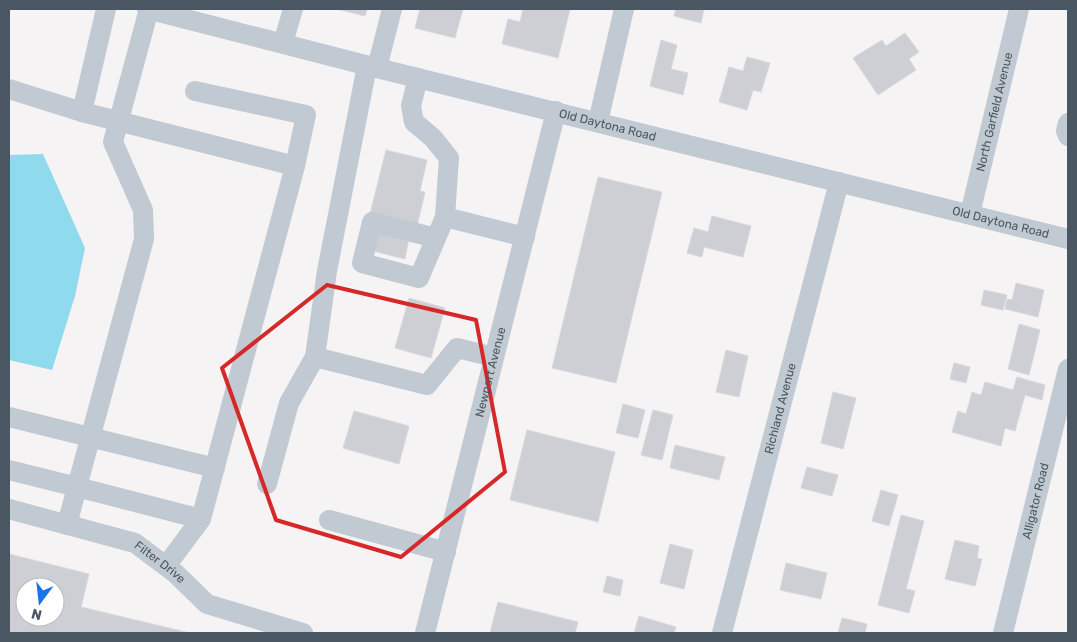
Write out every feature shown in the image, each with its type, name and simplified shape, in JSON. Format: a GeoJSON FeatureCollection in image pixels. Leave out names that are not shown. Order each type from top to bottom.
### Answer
{"type":"FeatureCollection","features":[{"type":"Feature","properties":{"kind":"street"},"geometry":{"type":"LineString","coordinates":[[82,112],[106,9]]}},
{"type":"Feature","properties":{"kind":"street"},"geometry":{"type":"LineString","coordinates":[[67,525],[144,239],[143,210],[112,142],[119,122],[148,9]]}},
{"type":"Feature","properties":{"kind":"street","name":"Old Daytona Road"},"geometry":{"type":"LineString","coordinates":[[148,9],[197,14],[284,43],[372,67],[1068,239]]}},
{"type":"Feature","properties":{"kind":"street"},"geometry":{"type":"LineString","coordinates":[[284,43],[293,9]]}},
{"type":"Feature","properties":{"kind":"street"},"geometry":{"type":"LineString","coordinates":[[267,484],[289,402],[315,357],[327,271],[372,67],[392,9]]}},
{"type":"Feature","properties":{"kind":"street"},"geometry":{"type":"LineString","coordinates":[[598,122],[624,9]]}},
{"type":"Feature","properties":{"kind":"street","name":"North Garfield Avenue"},"geometry":{"type":"LineString","coordinates":[[970,214],[1020,9]]}},
{"type":"Feature","properties":{"kind":"street"},"geometry":{"type":"LineString","coordinates":[[418,78],[410,106],[414,122],[433,138],[449,158],[444,218],[436,238]]}},
{"type":"Feature","properties":{"kind":"street"},"geometry":{"type":"LineString","coordinates":[[9,89],[119,122],[295,166]]}},
{"type":"Feature","properties":{"kind":"street"},"geometry":{"type":"LineString","coordinates":[[166,566],[201,518],[295,166],[306,115],[195,91]]}},
{"type":"Feature","properties":{"kind":"street","name":"Newport Avenue"},"geometry":{"type":"LineString","coordinates":[[426,633],[556,111]]}},
{"type":"Feature","properties":{"kind":"street"},"geometry":{"type":"LineString","coordinates":[[1068,122],[1066,131],[1068,136]]}},
{"type":"Feature","properties":{"kind":"street","name":"Richland Avenue"},"geometry":{"type":"LineString","coordinates":[[722,633],[839,182]]}},
{"type":"Feature","properties":{"kind":"street"},"geometry":{"type":"LineString","coordinates":[[444,218],[525,236]]}},
{"type":"Feature","properties":{"kind":"street"},"geometry":{"type":"LineString","coordinates":[[315,357],[427,385],[457,348],[494,357]]}},
{"type":"Feature","properties":{"kind":"street","name":"Alligator Road"},"geometry":{"type":"LineString","coordinates":[[1002,633],[1068,369]]}},
{"type":"Feature","properties":{"kind":"street"},"geometry":{"type":"LineString","coordinates":[[9,417],[215,468]]}},
{"type":"Feature","properties":{"kind":"street"},"geometry":{"type":"LineString","coordinates":[[9,470],[201,518]]}},
{"type":"Feature","properties":{"kind":"street","name":"Filter Drive"},"geometry":{"type":"LineString","coordinates":[[9,509],[135,543],[166,566],[207,604],[303,633]]}},
{"type":"Feature","properties":{"kind":"street"},"geometry":{"type":"LineString","coordinates":[[329,520],[446,552]]}},
{"type":"Feature","properties":{"kind":"highlighted area"},"geometry":{"type":"Polygon","coordinates":[[[327,285],[476,320],[505,472],[401,557],[276,520],[222,368],[327,285]]]}},
{"type":"Feature","properties":{"kind":"water"},"geometry":{"type":"Polygon","coordinates":[[[43,154],[85,248],[75,296],[52,370],[9,360],[9,155],[43,154]]]}},
{"type":"Feature","properties":{"kind":"building"},"geometry":{"type":"Polygon","coordinates":[[[337,9],[367,9],[365,16],[337,9]]]}},
{"type":"Feature","properties":{"kind":"building"},"geometry":{"type":"Polygon","coordinates":[[[420,9],[463,9],[455,38],[415,28],[420,9]]]}},
{"type":"Feature","properties":{"kind":"building"},"geometry":{"type":"Polygon","coordinates":[[[523,9],[570,9],[558,58],[502,44],[508,19],[520,22],[523,9]]]}},
{"type":"Feature","properties":{"kind":"building"},"geometry":{"type":"Polygon","coordinates":[[[676,9],[704,9],[701,23],[674,16],[676,9]]]}},
{"type":"Feature","properties":{"kind":"building"},"geometry":{"type":"Polygon","coordinates":[[[905,33],[919,52],[909,59],[916,70],[878,95],[853,58],[882,40],[886,46],[905,33]]]}},
{"type":"Feature","properties":{"kind":"building"},"geometry":{"type":"Polygon","coordinates":[[[661,40],[677,45],[671,69],[688,73],[683,95],[650,86],[661,40]]]}},
{"type":"Feature","properties":{"kind":"building"},"geometry":{"type":"Polygon","coordinates":[[[747,57],[770,63],[761,92],[753,90],[747,110],[719,102],[729,67],[743,71],[747,57]]]}},
{"type":"Feature","properties":{"kind":"building"},"geometry":{"type":"Polygon","coordinates":[[[386,150],[427,160],[420,191],[425,192],[417,226],[370,214],[386,150]]]}},
{"type":"Feature","properties":{"kind":"building"},"geometry":{"type":"Polygon","coordinates":[[[598,177],[662,192],[616,383],[552,368],[598,177]]]}},
{"type":"Feature","properties":{"kind":"building"},"geometry":{"type":"Polygon","coordinates":[[[712,216],[751,226],[743,257],[704,247],[702,257],[687,253],[694,228],[708,232],[712,216]]]}},
{"type":"Feature","properties":{"kind":"building"},"geometry":{"type":"Polygon","coordinates":[[[374,230],[409,238],[405,259],[369,250],[374,230]]]}},
{"type":"Feature","properties":{"kind":"building"},"geometry":{"type":"Polygon","coordinates":[[[1016,283],[1044,290],[1038,317],[1005,309],[1007,299],[1012,300],[1016,283]]]}},
{"type":"Feature","properties":{"kind":"building"},"geometry":{"type":"Polygon","coordinates":[[[984,290],[1007,295],[1003,310],[981,305],[984,290]]]}},
{"type":"Feature","properties":{"kind":"building"},"geometry":{"type":"Polygon","coordinates":[[[409,298],[445,308],[431,358],[395,348],[409,298]]]}},
{"type":"Feature","properties":{"kind":"building"},"geometry":{"type":"Polygon","coordinates":[[[1019,324],[1040,330],[1029,375],[1008,369],[1019,324]]]}},
{"type":"Feature","properties":{"kind":"building"},"geometry":{"type":"Polygon","coordinates":[[[726,350],[748,356],[739,397],[716,392],[726,350]]]}},
{"type":"Feature","properties":{"kind":"building"},"geometry":{"type":"Polygon","coordinates":[[[954,363],[970,367],[966,383],[950,379],[954,363]]]}},
{"type":"Feature","properties":{"kind":"building"},"geometry":{"type":"Polygon","coordinates":[[[1017,377],[1045,385],[1042,400],[1025,395],[1015,431],[1005,428],[1001,446],[952,432],[958,411],[966,414],[972,392],[981,395],[985,382],[1013,390],[1017,377]]]}},
{"type":"Feature","properties":{"kind":"building"},"geometry":{"type":"Polygon","coordinates":[[[833,392],[856,398],[843,449],[821,443],[833,392]]]}},
{"type":"Feature","properties":{"kind":"building"},"geometry":{"type":"Polygon","coordinates":[[[623,404],[645,410],[638,438],[616,433],[623,404]]]}},
{"type":"Feature","properties":{"kind":"building"},"geometry":{"type":"Polygon","coordinates":[[[653,410],[673,415],[662,460],[641,455],[653,410]]]}},
{"type":"Feature","properties":{"kind":"building"},"geometry":{"type":"Polygon","coordinates":[[[354,411],[409,426],[399,464],[343,448],[354,411]]]}},
{"type":"Feature","properties":{"kind":"building"},"geometry":{"type":"Polygon","coordinates":[[[527,430],[615,452],[598,522],[510,500],[527,430]]]}},
{"type":"Feature","properties":{"kind":"building"},"geometry":{"type":"Polygon","coordinates":[[[675,445],[725,457],[719,480],[670,468],[675,445]]]}},
{"type":"Feature","properties":{"kind":"building"},"geometry":{"type":"Polygon","coordinates":[[[807,467],[838,475],[832,496],[801,488],[807,467]]]}},
{"type":"Feature","properties":{"kind":"building"},"geometry":{"type":"Polygon","coordinates":[[[881,490],[898,495],[889,526],[872,521],[881,490]]]}},
{"type":"Feature","properties":{"kind":"building"},"geometry":{"type":"Polygon","coordinates":[[[901,515],[924,521],[906,589],[915,591],[909,613],[878,605],[901,515]]]}},
{"type":"Feature","properties":{"kind":"building"},"geometry":{"type":"Polygon","coordinates":[[[955,540],[979,546],[977,558],[982,559],[975,586],[945,579],[955,540]]]}},
{"type":"Feature","properties":{"kind":"building"},"geometry":{"type":"Polygon","coordinates":[[[670,544],[693,550],[684,589],[660,583],[670,544]]]}},
{"type":"Feature","properties":{"kind":"building"},"geometry":{"type":"Polygon","coordinates":[[[9,554],[89,574],[81,607],[190,633],[9,633],[9,554]]]}},
{"type":"Feature","properties":{"kind":"building"},"geometry":{"type":"Polygon","coordinates":[[[786,563],[827,573],[821,599],[780,590],[786,563]]]}},
{"type":"Feature","properties":{"kind":"building"},"geometry":{"type":"Polygon","coordinates":[[[607,576],[623,580],[620,596],[603,592],[607,576]]]}},
{"type":"Feature","properties":{"kind":"building"},"geometry":{"type":"Polygon","coordinates":[[[498,602],[578,622],[575,633],[490,633],[498,602]]]}},
{"type":"Feature","properties":{"kind":"building"},"geometry":{"type":"Polygon","coordinates":[[[639,616],[676,627],[674,633],[634,633],[639,616]]]}},
{"type":"Feature","properties":{"kind":"building"},"geometry":{"type":"Polygon","coordinates":[[[842,618],[867,624],[865,633],[838,633],[842,618]]]}}]}
